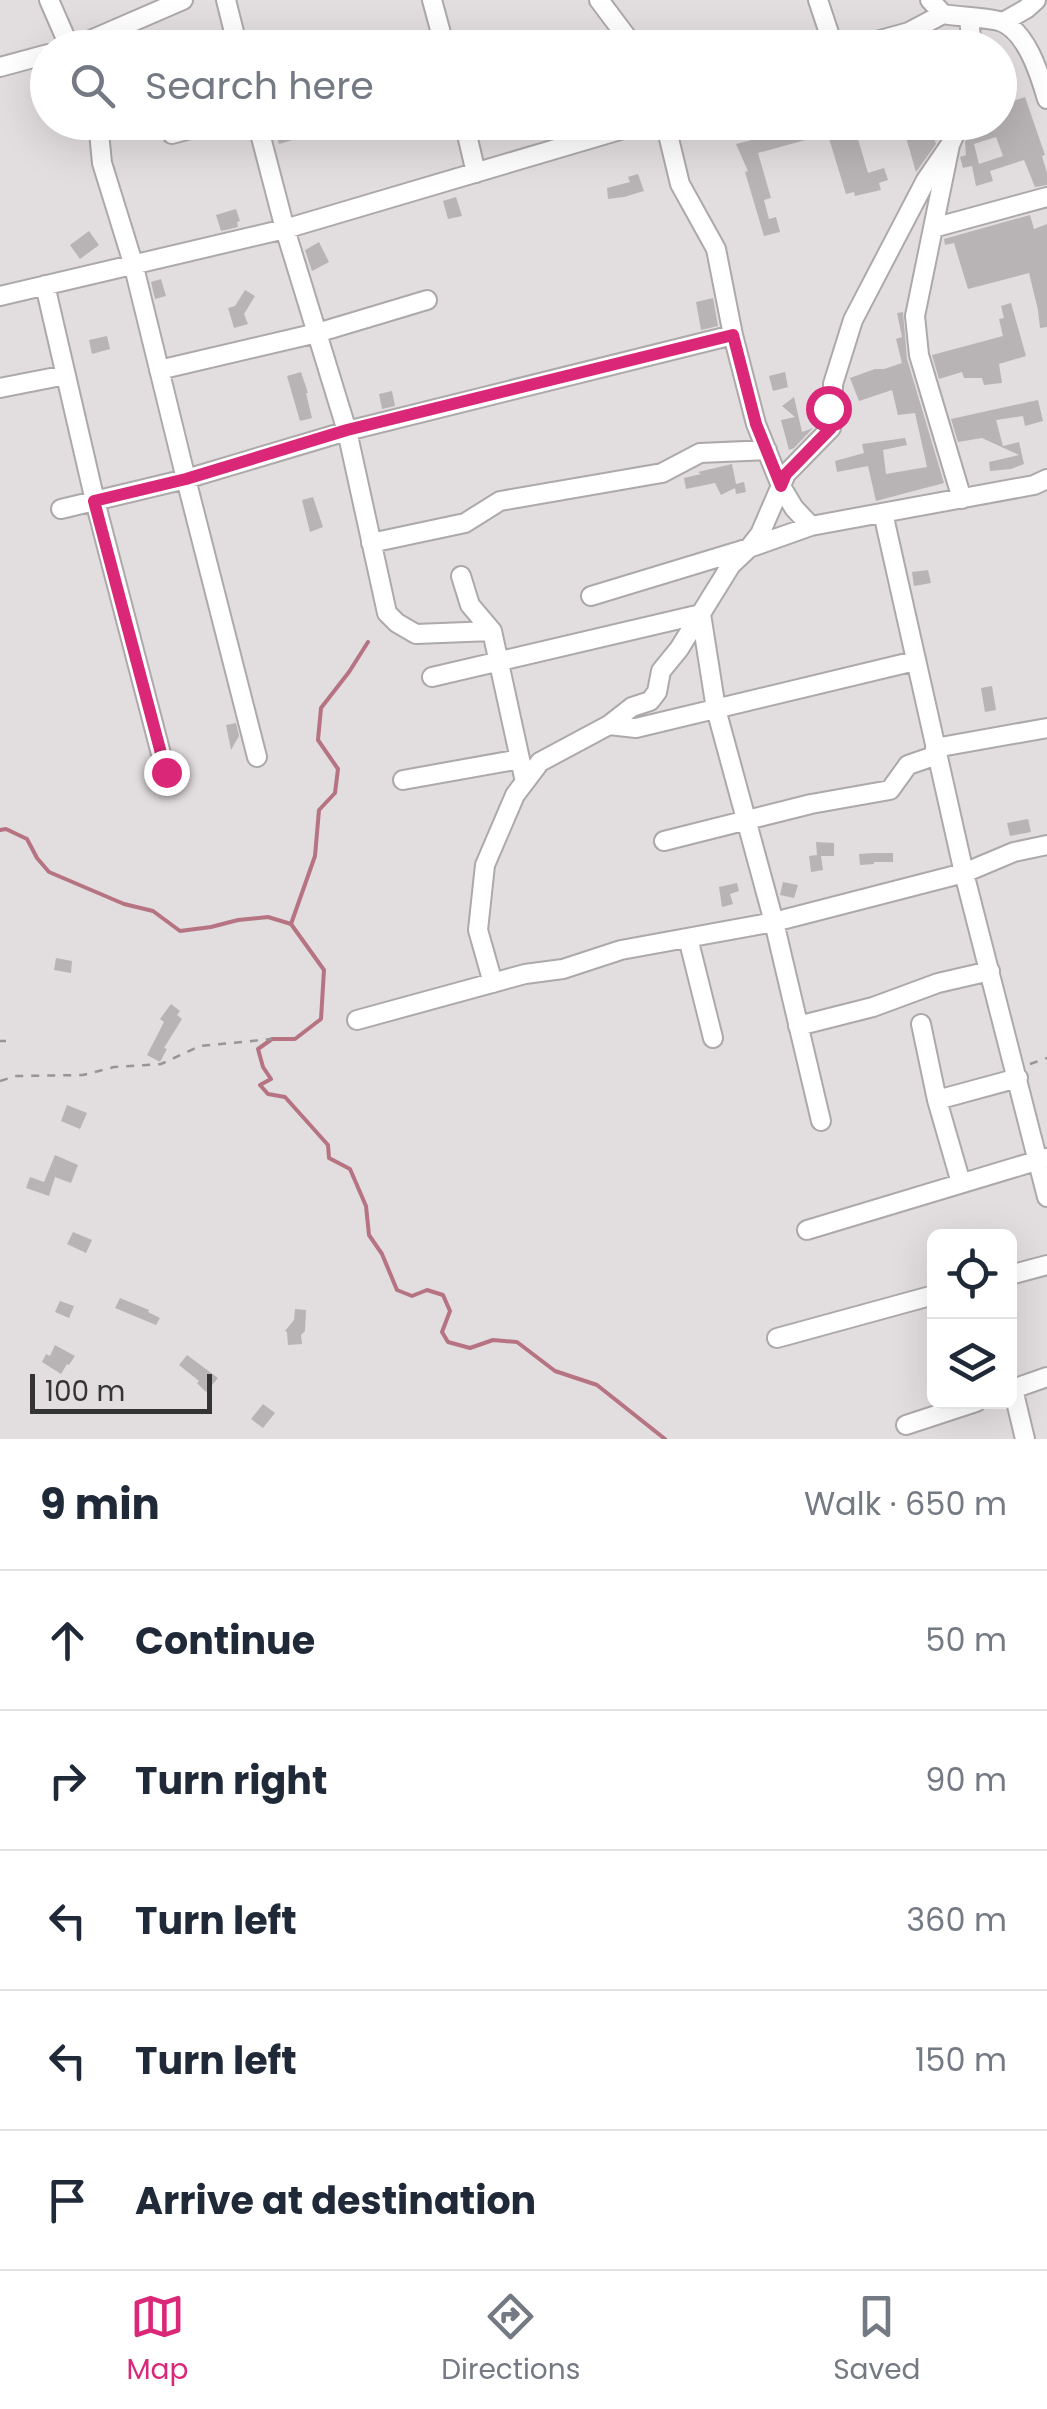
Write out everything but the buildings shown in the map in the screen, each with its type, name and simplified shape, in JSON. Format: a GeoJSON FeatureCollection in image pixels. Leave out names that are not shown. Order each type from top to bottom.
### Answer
{"type":"FeatureCollection","features":[{"type":"Feature","properties":{"kind":"street"},"geometry":{"type":"LineString","coordinates":[[49,0],[63,30]]}},
{"type":"Feature","properties":{"kind":"street"},"geometry":{"type":"LineString","coordinates":[[113,30],[183,0]]}},
{"type":"Feature","properties":{"kind":"street"},"geometry":{"type":"LineString","coordinates":[[226,0],[234,30]]}},
{"type":"Feature","properties":{"kind":"street"},"geometry":{"type":"LineString","coordinates":[[432,0],[440,30]]}},
{"type":"Feature","properties":{"kind":"street"},"geometry":{"type":"LineString","coordinates":[[600,0],[622,30]]}},
{"type":"Feature","properties":{"kind":"street"},"geometry":{"type":"LineString","coordinates":[[818,0],[828,30]]}},
{"type":"Feature","properties":{"kind":"street"},"geometry":{"type":"LineString","coordinates":[[930,0],[944,14],[1003,22],[1036,0]]}},
{"type":"Feature","properties":{"kind":"street"},"geometry":{"type":"LineString","coordinates":[[913,30],[944,14]]}},
{"type":"Feature","properties":{"kind":"street"},"geometry":{"type":"LineString","coordinates":[[968,18],[970,30]]}},
{"type":"Feature","properties":{"kind":"street"},"geometry":{"type":"LineString","coordinates":[[1003,22],[1011,30]]}},
{"type":"Feature","properties":{"kind":"street"},"geometry":{"type":"LineString","coordinates":[[1017,35],[1040,71],[1047,99]]}},
{"type":"Feature","properties":{"kind":"street"},"geometry":{"type":"LineString","coordinates":[[0,67],[30,59]]}},
{"type":"Feature","properties":{"kind":"street"},"geometry":{"type":"LineString","coordinates":[[100,140],[102,163],[133,263],[257,757]]}},
{"type":"Feature","properties":{"kind":"street"},"geometry":{"type":"LineString","coordinates":[[262,140],[284,229],[347,430],[387,613],[397,624],[416,634],[492,632]]}},
{"type":"Feature","properties":{"kind":"street"},"geometry":{"type":"LineString","coordinates":[[468,140],[476,173]]}},
{"type":"Feature","properties":{"kind":"street"},"geometry":{"type":"LineString","coordinates":[[0,296],[284,229],[587,140]]}},
{"type":"Feature","properties":{"kind":"street"},"geometry":{"type":"LineString","coordinates":[[669,140],[680,184],[716,249],[756,424],[781,486],[794,508],[812,526]]}},
{"type":"Feature","properties":{"kind":"street"},"geometry":{"type":"LineString","coordinates":[[493,983],[478,930],[484,865],[515,796],[540,762],[609,725],[658,692],[661,671],[731,565],[760,534],[786,474],[831,428],[828,408],[853,320],[926,180],[952,140]]}},
{"type":"Feature","properties":{"kind":"street"},"geometry":{"type":"LineString","coordinates":[[950,145],[915,316],[919,355],[962,498]]}},
{"type":"Feature","properties":{"kind":"street"},"geometry":{"type":"LineString","coordinates":[[933,228],[1047,197]]}},
{"type":"Feature","properties":{"kind":"street"},"geometry":{"type":"LineString","coordinates":[[46,285],[94,501],[166,772]]}},
{"type":"Feature","properties":{"kind":"street"},"geometry":{"type":"LineString","coordinates":[[159,370],[317,333],[427,300]]}},
{"type":"Feature","properties":{"kind":"street"},"geometry":{"type":"LineString","coordinates":[[61,509],[186,479],[347,430],[733,335]]}},
{"type":"Feature","properties":{"kind":"street"},"geometry":{"type":"LineString","coordinates":[[0,388],[66,375]]}},
{"type":"Feature","properties":{"kind":"street"},"geometry":{"type":"LineString","coordinates":[[371,543],[465,524],[500,502],[662,473],[700,453],[767,450]]}},
{"type":"Feature","properties":{"kind":"street"},"geometry":{"type":"LineString","coordinates":[[591,596],[812,526],[1034,485],[1047,479]]}},
{"type":"Feature","properties":{"kind":"street"},"geometry":{"type":"LineString","coordinates":[[883,513],[964,873],[1042,1159],[1047,1197]]}},
{"type":"Feature","properties":{"kind":"street"},"geometry":{"type":"LineString","coordinates":[[461,576],[470,604],[492,632],[524,782]]}},
{"type":"Feature","properties":{"kind":"street"},"geometry":{"type":"LineString","coordinates":[[432,677],[701,614]]}},
{"type":"Feature","properties":{"kind":"street"},"geometry":{"type":"LineString","coordinates":[[701,614],[716,709],[774,922],[821,1121]]}},
{"type":"Feature","properties":{"kind":"street"},"geometry":{"type":"LineString","coordinates":[[609,725],[636,728],[915,661]]}},
{"type":"Feature","properties":{"kind":"street"},"geometry":{"type":"LineString","coordinates":[[664,841],[811,804],[890,790],[908,765],[936,751],[1047,728]]}},
{"type":"Feature","properties":{"kind":"street"},"geometry":{"type":"LineString","coordinates":[[403,780],[520,759]]}},
{"type":"Feature","properties":{"kind":"street"},"geometry":{"type":"LineString","coordinates":[[356,1020],[525,974],[563,970],[621,950],[774,922],[964,873],[1014,852],[1047,845]]}},
{"type":"Feature","properties":{"kind":"street"},"geometry":{"type":"LineString","coordinates":[[688,938],[714,1038]]}},
{"type":"Feature","properties":{"kind":"street"},"geometry":{"type":"LineString","coordinates":[[798,1026],[873,1007],[938,982],[990,971]]}},
{"type":"Feature","properties":{"kind":"street"},"geometry":{"type":"LineString","coordinates":[[921,1024],[960,1184]]}},
{"type":"Feature","properties":{"kind":"street"},"geometry":{"type":"LineString","coordinates":[[937,1100],[1018,1076]]}},
{"type":"Feature","properties":{"kind":"street"},"geometry":{"type":"LineString","coordinates":[[807,1230],[1042,1159]]}},
{"type":"Feature","properties":{"kind":"street"},"geometry":{"type":"LineString","coordinates":[[1017,1273],[1047,1265]]}},
{"type":"Feature","properties":{"kind":"street"},"geometry":{"type":"LineString","coordinates":[[777,1338],[927,1297]]}},
{"type":"Feature","properties":{"kind":"street"},"geometry":{"type":"LineString","coordinates":[[1017,1388],[1047,1378]]}},
{"type":"Feature","properties":{"kind":"street"},"geometry":{"type":"LineString","coordinates":[[906,1425],[955,1409]]}},
{"type":"Feature","properties":{"kind":"street"},"geometry":{"type":"LineString","coordinates":[[1016,1409],[1025,1439]]}},
{"type":"Feature","properties":{"kind":"path"},"geometry":{"type":"LineString","coordinates":[[0,1081],[16,1076],[83,1075],[114,1067],[161,1064],[200,1046],[272,1039]]}},
{"type":"Feature","properties":{"kind":"path"},"geometry":{"type":"LineString","coordinates":[[1018,1076],[1028,1064],[1047,1058]]}},
{"type":"Feature","properties":{"kind":"waterway"},"geometry":{"type":"LineString","coordinates":[[291,924],[315,856],[319,810],[335,793],[338,769],[318,740],[321,708],[368,642]]}},
{"type":"Feature","properties":{"kind":"waterway"},"geometry":{"type":"LineString","coordinates":[[0,830],[27,839],[49,872],[124,904],[153,911],[180,931],[268,917],[291,924],[324,970],[321,1019],[295,1039],[272,1039],[258,1049],[271,1079],[260,1085],[268,1094],[285,1097],[328,1145],[329,1158],[350,1169],[366,1206],[369,1235],[397,1290],[412,1296],[427,1290],[443,1295],[450,1311],[442,1332],[448,1342],[470,1348],[493,1340],[517,1342],[555,1371],[597,1385],[665,1439]]}},
{"type":"Feature","properties":{"kind":"route"},"geometry":{"type":"LineString","coordinates":[[166,772],[94,501],[186,479],[347,430],[733,335],[756,424],[781,486],[786,474],[831,428],[828,408]]}}]}
